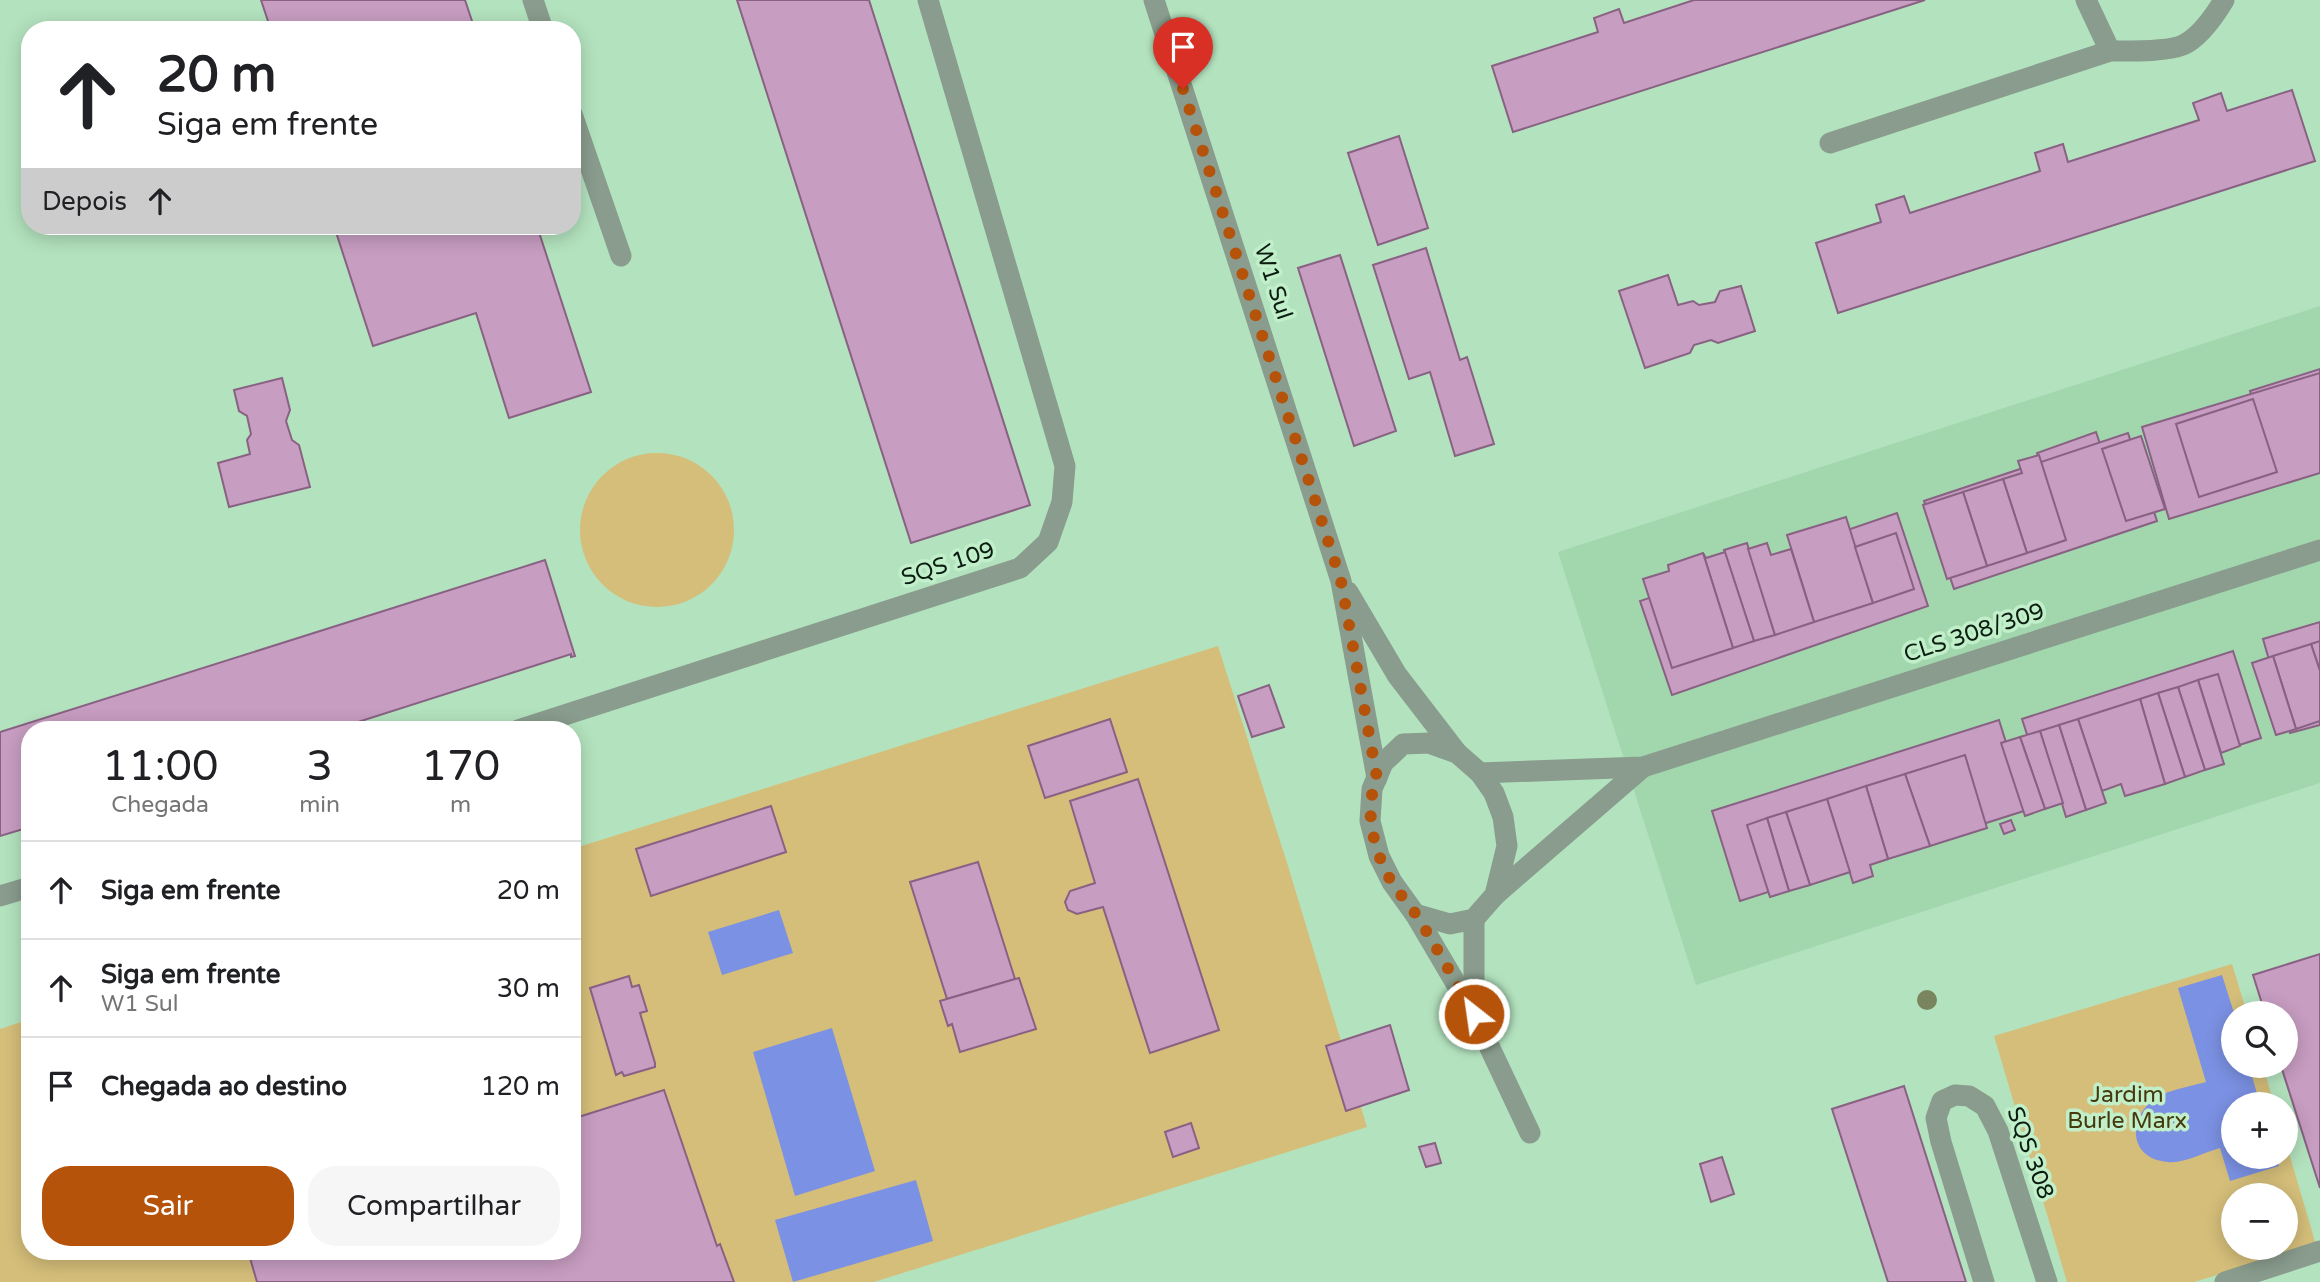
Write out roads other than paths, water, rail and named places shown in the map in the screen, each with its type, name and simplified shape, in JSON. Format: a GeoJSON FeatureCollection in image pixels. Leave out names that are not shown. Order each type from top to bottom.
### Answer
{"type":"FeatureCollection","features":[{"type":"Feature","properties":{"kind":"street"},"geometry":{"type":"LineString","coordinates":[[533,0],[540,21]]}},
{"type":"Feature","properties":{"kind":"street","name":"SQS 109"},"geometry":{"type":"LineString","coordinates":[[546,721],[1020,568],[1048,541],[1062,502],[1065,466],[928,0]]}},
{"type":"Feature","properties":{"kind":"street","name":"W1 Sul"},"geometry":{"type":"LineString","coordinates":[[1154,0],[1341,581],[1377,778]]}},
{"type":"Feature","properties":{"kind":"street"},"geometry":{"type":"LineString","coordinates":[[2086,0],[2110,51]]}},
{"type":"Feature","properties":{"kind":"street"},"geometry":{"type":"LineString","coordinates":[[1830,143],[2110,51],[2183,45],[2212,21],[2224,0]]}},
{"type":"Feature","properties":{"kind":"street"},"geometry":{"type":"LineString","coordinates":[[581,140],[621,256]]}},
{"type":"Feature","properties":{"kind":"street","name":"CLS 308/309"},"geometry":{"type":"LineString","coordinates":[[1480,773],[1643,767],[2320,550]]}},
{"type":"Feature","properties":{"kind":"street","name":"W1 Sul"},"geometry":{"type":"LineString","coordinates":[[1341,581],[1397,675],[1457,753]]}},
{"type":"Feature","properties":{"kind":"street"},"geometry":{"type":"LineString","coordinates":[[1415,914],[1450,924],[1474,919],[1495,895],[1507,846],[1503,817],[1494,793],[1480,773],[1457,753],[1429,743],[1403,744],[1383,763],[1372,789],[1370,821],[1379,856],[1392,882],[1415,914],[1474,1014],[1530,1133]]}},
{"type":"Feature","properties":{"kind":"street","name":"CLS 308/309"},"geometry":{"type":"LineString","coordinates":[[1495,895],[1643,767]]}},
{"type":"Feature","properties":{"kind":"street"},"geometry":{"type":"LineString","coordinates":[[0,896],[21,890]]}},
{"type":"Feature","properties":{"kind":"street"},"geometry":{"type":"LineString","coordinates":[[1474,919],[1474,1014]]}},
{"type":"Feature","properties":{"kind":"street","name":"SQS 308"},"geometry":{"type":"LineString","coordinates":[[1984,1282],[1936,1118],[1942,1101],[1955,1095],[1969,1096],[1985,1107],[1998,1131],[2047,1282]]}},
{"type":"Feature","properties":{"kind":"street"},"geometry":{"type":"LineString","coordinates":[[2225,1282],[2320,1251]]}},
{"type":"Feature","properties":{"kind":"water"},"geometry":{"type":"Polygon","coordinates":[[[779,910],[793,953],[722,975],[708,932],[779,910]]]}},
{"type":"Feature","properties":{"kind":"water"},"geometry":{"type":"Polygon","coordinates":[[[2222,975],[2230,1001],[2221,1001],[2221,1078],[2252,1078],[2257,1092],[2221,1092],[2221,1151],[2220,1148],[2187,1160],[2168,1162],[2146,1154],[2139,1146],[2136,1127],[2139,1117],[2154,1099],[2171,1091],[2206,1082],[2178,988],[2222,975]]]}},
{"type":"Feature","properties":{"kind":"water"},"geometry":{"type":"Polygon","coordinates":[[[832,1028],[875,1171],[795,1196],[753,1052],[832,1028]]]}},
{"type":"Feature","properties":{"kind":"water"},"geometry":{"type":"Polygon","coordinates":[[[2226,1169],[2269,1169],[2230,1181],[2226,1169]]]}},
{"type":"Feature","properties":{"kind":"water"},"geometry":{"type":"Polygon","coordinates":[[[916,1180],[933,1241],[793,1282],[775,1220],[916,1180]]]}},
{"type":"Feature","properties":{"kind":"park label","name":"Jardim Burle Marx"},"geometry":{"type":"Point","coordinates":[2127,1108]}}]}
